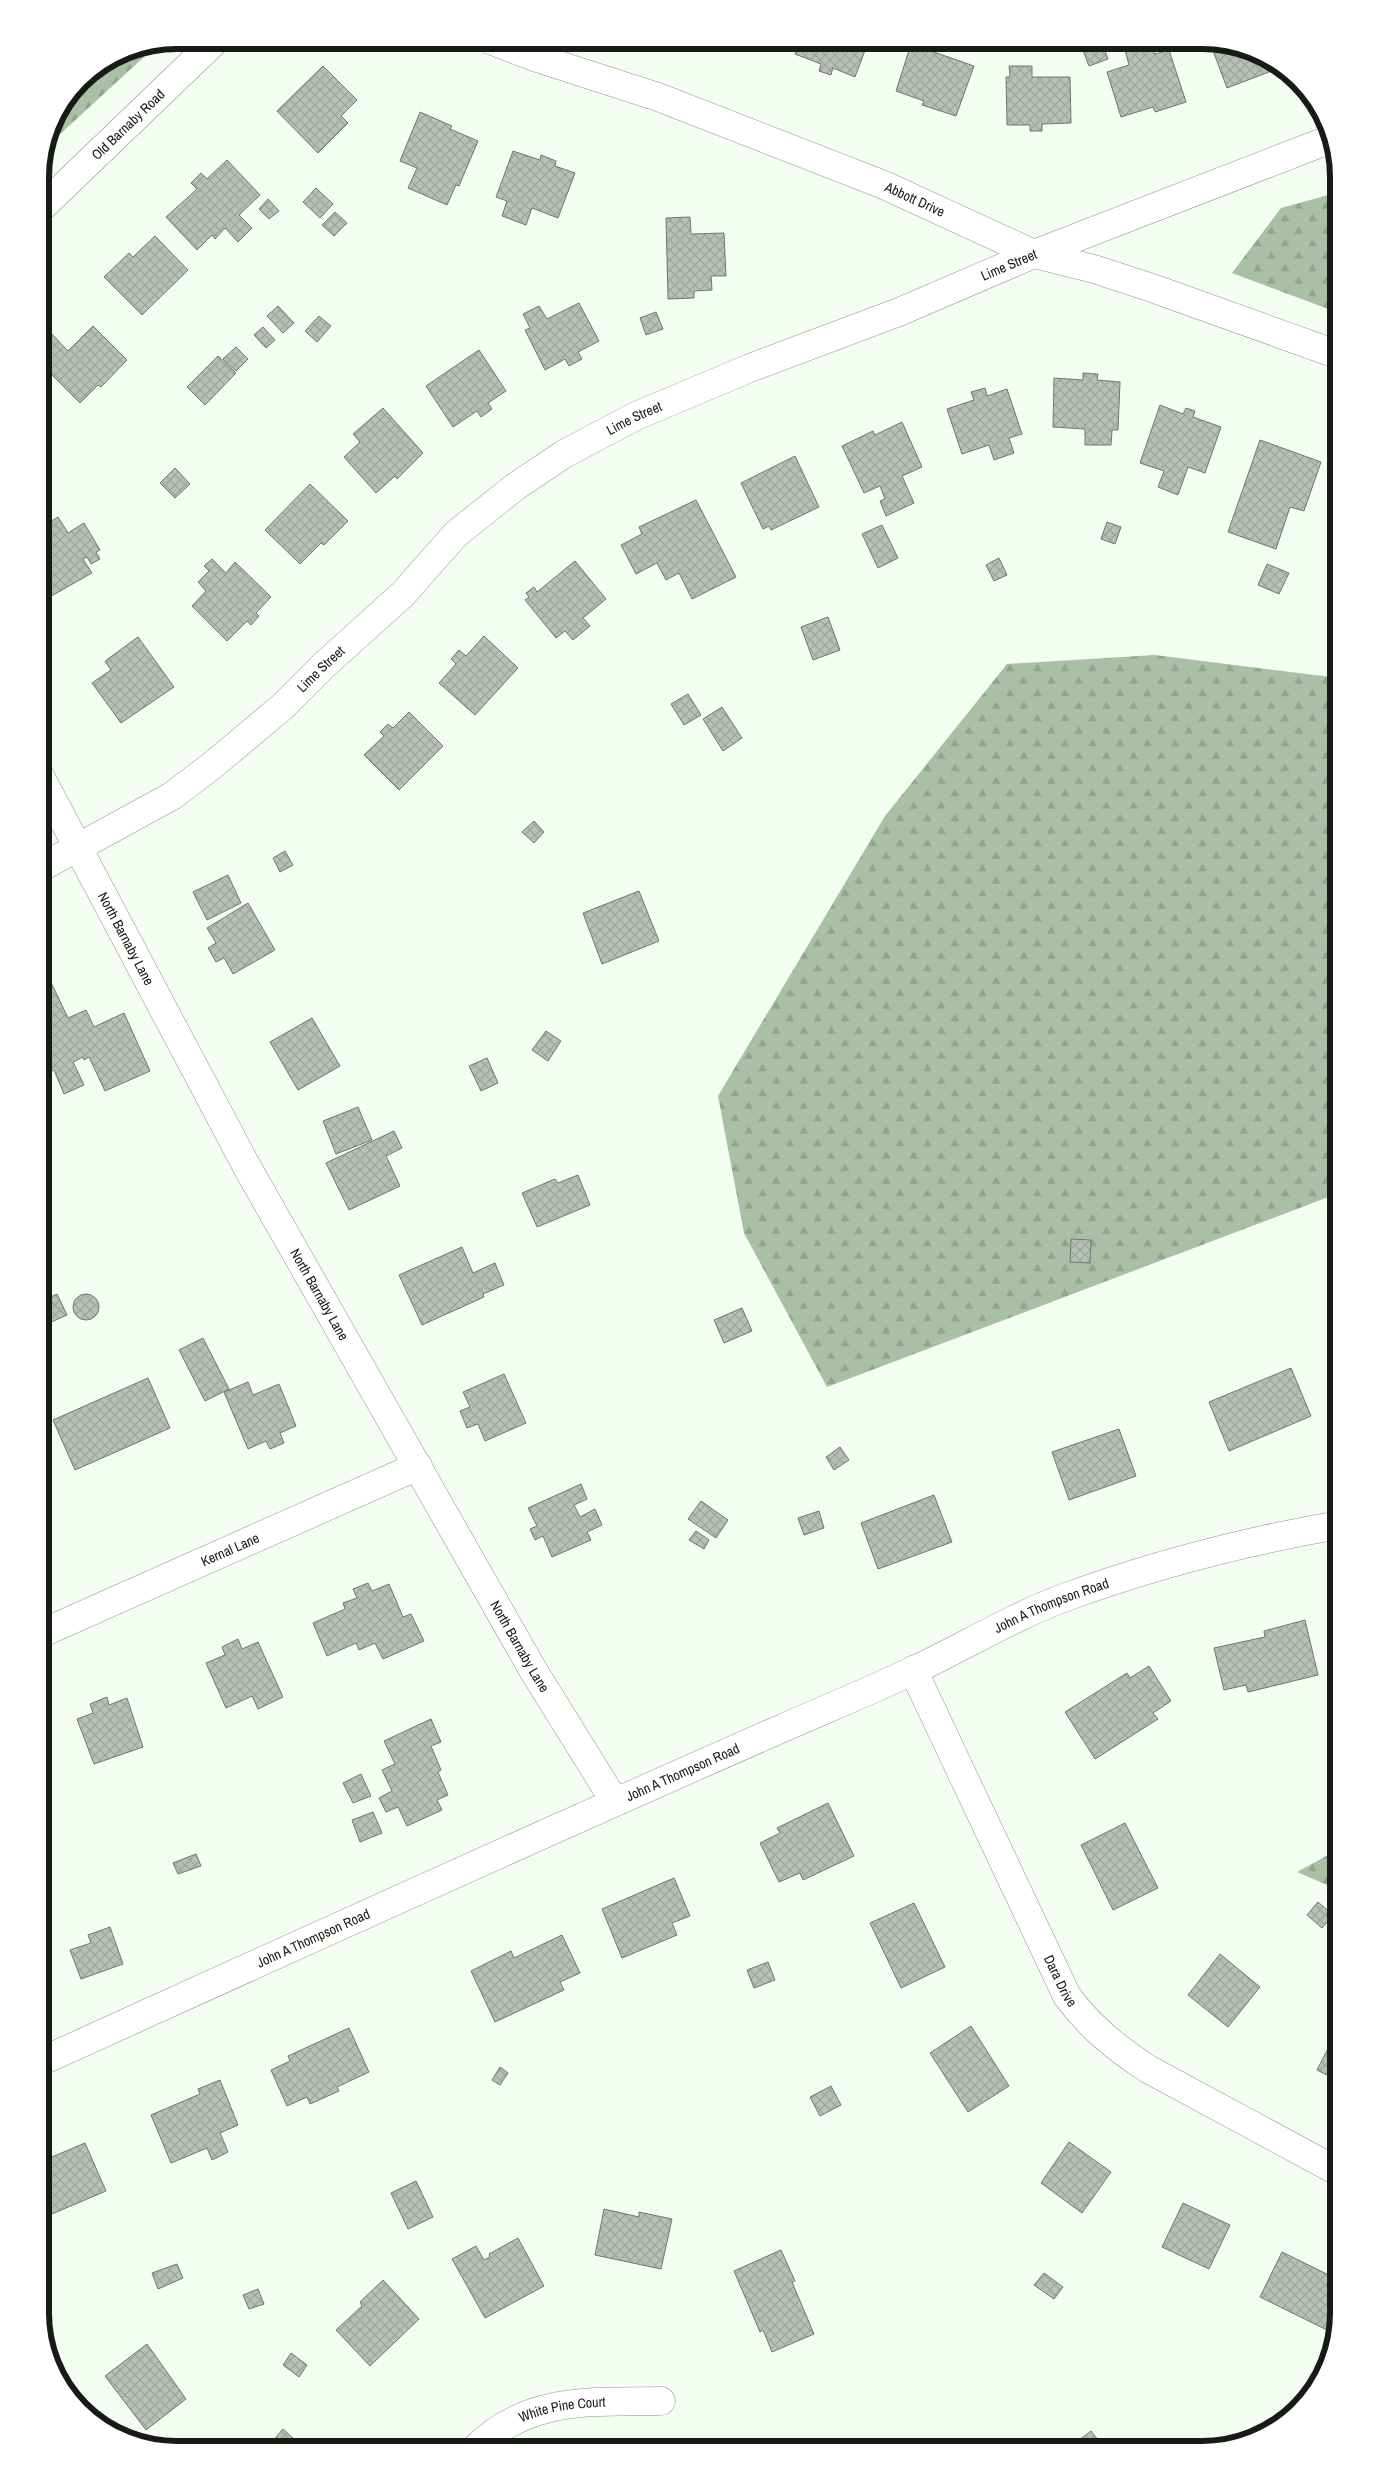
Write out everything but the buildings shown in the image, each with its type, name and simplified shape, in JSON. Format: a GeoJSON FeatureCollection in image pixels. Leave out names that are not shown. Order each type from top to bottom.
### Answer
{"type":"FeatureCollection","features":[{"type":"Feature","properties":{"kind":"street","name":"Old Barnaby Road"},"geometry":{"type":"LineString","coordinates":[[49,200],[207,49]]}},
{"type":"Feature","properties":{"kind":"street","name":"Abbott Drive"},"geometry":{"type":"LineString","coordinates":[[513,49],[658,98],[884,185],[1034,254],[1094,269],[1144,285],[1330,352]]}},
{"type":"Feature","properties":{"kind":"street","name":"Lime Street"},"geometry":{"type":"LineString","coordinates":[[49,862],[76,846],[172,796],[214,764],[282,708],[323,666],[403,594],[456,534],[515,487],[564,454],[636,416],[750,368],[899,312],[1034,254],[1325,141]]}},
{"type":"Feature","properties":{"kind":"street","name":"North Barnaby Lane"},"geometry":{"type":"LineString","coordinates":[[49,794],[247,1166],[533,1670],[615,1802]]}},
{"type":"Feature","properties":{"kind":"street","name":"Kernal Lane"},"geometry":{"type":"LineString","coordinates":[[49,1630],[418,1466]]}},
{"type":"Feature","properties":{"kind":"street","name":"John A Thompson Road"},"geometry":{"type":"LineString","coordinates":[[49,2058],[615,1802],[914,1670],[1002,1625],[1072,1595],[1209,1552],[1281,1535],[1330,1527]]}},
{"type":"Feature","properties":{"kind":"street","name":"Dara Drive"},"geometry":{"type":"LineString","coordinates":[[914,1670],[1067,1996],[1085,2020],[1121,2052],[1148,2069],[1330,2167]]}},
{"type":"Feature","properties":{"kind":"street","name":"White Pine Court"},"geometry":{"type":"LineString","coordinates":[[483,2441],[516,2420],[542,2409],[570,2403],[661,2401]]}},
{"type":"Feature","properties":{"kind":"green space"},"geometry":{"type":"Polygon","coordinates":[[[150,52],[55,139],[70,106],[86,86],[106,70],[120,62],[150,52]]]}},
{"type":"Feature","properties":{"kind":"green space"},"geometry":{"type":"Polygon","coordinates":[[[1330,194],[1330,310],[1232,273],[1281,208],[1330,194]]]}},
{"type":"Feature","properties":{"kind":"green space"},"geometry":{"type":"Polygon","coordinates":[[[1155,655],[1330,677],[1330,1196],[827,1387],[744,1233],[718,1096],[885,816],[1007,664],[1155,655]]]}},
{"type":"Feature","properties":{"kind":"green space"},"geometry":{"type":"Polygon","coordinates":[[[1330,1854],[1330,1886],[1297,1872],[1330,1854]]]}}]}
